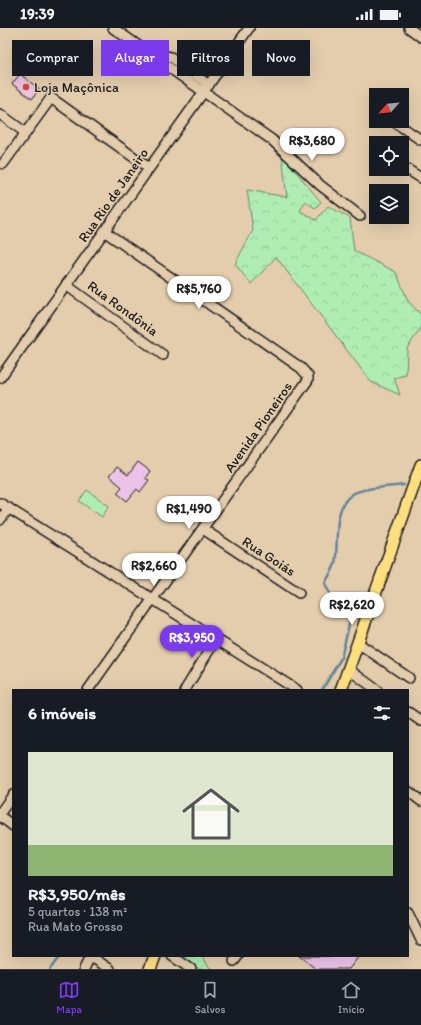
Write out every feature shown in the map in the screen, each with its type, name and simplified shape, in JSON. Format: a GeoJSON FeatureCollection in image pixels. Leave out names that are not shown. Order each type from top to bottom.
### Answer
{"type":"FeatureCollection","features":[{"type":"Feature","properties":{"kind":"main road"},"geometry":{"type":"LineString","coordinates":[[341,689],[418,481],[421,465]]}},
{"type":"Feature","properties":{"kind":"main road"},"geometry":{"type":"LineString","coordinates":[[150,969],[155,957]]}},
{"type":"Feature","properties":{"kind":"street"},"geometry":{"type":"LineString","coordinates":[[113,28],[146,51],[206,88],[276,143],[320,185],[360,216]]}},
{"type":"Feature","properties":{"kind":"street","name":"Rua Rio de Janeiro"},"geometry":{"type":"LineString","coordinates":[[0,378],[249,28]]}},
{"type":"Feature","properties":{"kind":"street"},"geometry":{"type":"LineString","coordinates":[[409,28],[421,36]]}},
{"type":"Feature","properties":{"kind":"street"},"geometry":{"type":"LineString","coordinates":[[3,164],[51,98],[149,168]]}},
{"type":"Feature","properties":{"kind":"street"},"geometry":{"type":"LineString","coordinates":[[0,114],[26,133]]}},
{"type":"Feature","properties":{"kind":"street"},"geometry":{"type":"LineString","coordinates":[[403,128],[421,140]]}},
{"type":"Feature","properties":{"kind":"street"},"geometry":{"type":"LineString","coordinates":[[409,170],[421,178]]}},
{"type":"Feature","properties":{"kind":"street","name":"Avenida Pioneiros"},"geometry":{"type":"LineString","coordinates":[[89,689],[306,385],[308,376],[301,368],[104,231]]}},
{"type":"Feature","properties":{"kind":"street","name":"Rua Rondônia"},"geometry":{"type":"LineString","coordinates":[[66,285],[163,354]]}},
{"type":"Feature","properties":{"kind":"street"},"geometry":{"type":"LineString","coordinates":[[0,503],[295,689]]}},
{"type":"Feature","properties":{"kind":"street"},"geometry":{"type":"LineString","coordinates":[[0,520],[9,508]]}},
{"type":"Feature","properties":{"kind":"street","name":"Rua Goiás"},"geometry":{"type":"LineString","coordinates":[[203,529],[299,593]]}},
{"type":"Feature","properties":{"kind":"street"},"geometry":{"type":"LineString","coordinates":[[186,689],[216,639]]}},
{"type":"Feature","properties":{"kind":"street"},"geometry":{"type":"LineString","coordinates":[[358,644],[409,678]]}},
{"type":"Feature","properties":{"kind":"street"},"geometry":{"type":"LineString","coordinates":[[348,669],[376,689]]}},
{"type":"Feature","properties":{"kind":"street"},"geometry":{"type":"LineString","coordinates":[[409,713],[421,721]]}},
{"type":"Feature","properties":{"kind":"street"},"geometry":{"type":"LineString","coordinates":[[409,792],[421,801]]}},
{"type":"Feature","properties":{"kind":"street"},"geometry":{"type":"LineString","coordinates":[[12,797],[0,815],[12,825]]}},
{"type":"Feature","properties":{"kind":"street"},"geometry":{"type":"LineString","coordinates":[[409,915],[421,940]]}},
{"type":"Feature","properties":{"kind":"street"},"geometry":{"type":"LineString","coordinates":[[173,957],[191,969]]}},
{"type":"Feature","properties":{"kind":"street"},"geometry":{"type":"LineString","coordinates":[[84,969],[88,960],[93,958],[110,969]]}},
{"type":"Feature","properties":{"kind":"green space"},"geometry":{"type":"Polygon","coordinates":[[[282,155],[321,202],[315,208],[305,201],[300,211],[316,220],[328,206],[350,218],[354,251],[396,272],[408,301],[421,315],[421,328],[407,348],[406,375],[394,378],[400,395],[371,382],[276,257],[251,284],[235,264],[253,230],[247,190],[287,197],[282,155]]]}},
{"type":"Feature","properties":{"kind":"green space"},"geometry":{"type":"Polygon","coordinates":[[[87,490],[109,506],[102,517],[79,501],[87,490]]]}},
{"type":"Feature","properties":{"kind":"green space"},"geometry":{"type":"Polygon","coordinates":[[[183,957],[203,957],[209,967],[213,969],[199,969],[183,957]]]}},
{"type":"Feature","properties":{"kind":"building","name":"Loja Maçônica"},"geometry":{"type":"Polygon","coordinates":[[[18,76],[23,76],[39,89],[32,99],[12,84],[18,76]]]}},
{"type":"Feature","properties":{"kind":"building"},"geometry":{"type":"Polygon","coordinates":[[[138,462],[150,471],[145,478],[149,480],[140,492],[137,489],[127,501],[117,493],[122,487],[109,476],[117,467],[128,475],[138,462]]]}},
{"type":"Feature","properties":{"kind":"building"},"geometry":{"type":"Polygon","coordinates":[[[300,957],[358,957],[349,969],[316,969],[300,957]]]}},
{"type":"Feature","properties":{"kind":"waterway"},"geometry":{"type":"LineString","coordinates":[[323,689],[341,658],[350,621],[330,594],[325,583],[335,564],[338,518],[344,502],[355,493],[368,489],[404,485]]}},
{"type":"Feature","properties":{"kind":"waterway"},"geometry":{"type":"LineString","coordinates":[[50,969],[59,957]]}},
{"type":"Feature","properties":{"kind":"place","name":"Loja Maçônica"},"geometry":{"type":"Point","coordinates":[26,87]}}]}
